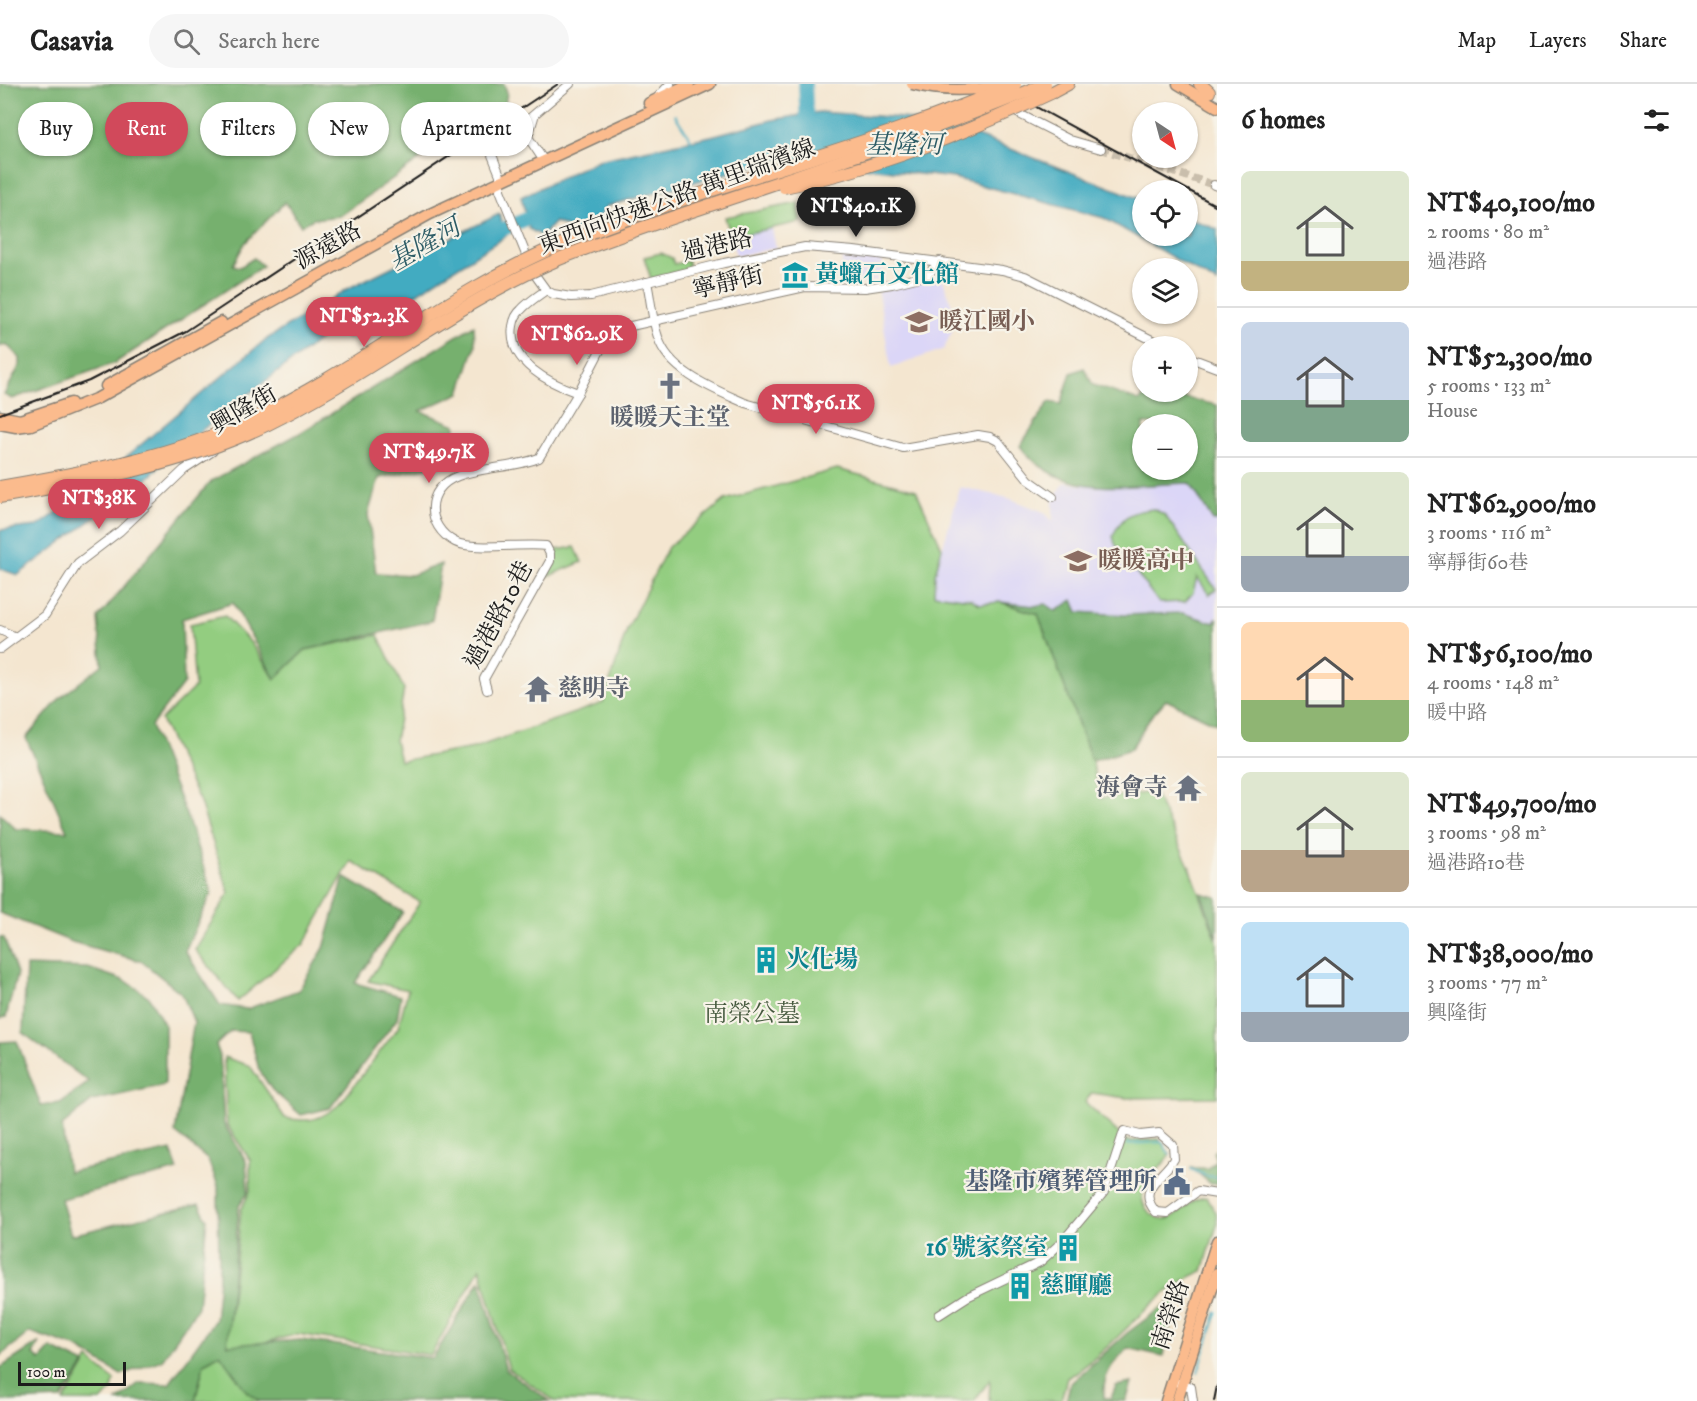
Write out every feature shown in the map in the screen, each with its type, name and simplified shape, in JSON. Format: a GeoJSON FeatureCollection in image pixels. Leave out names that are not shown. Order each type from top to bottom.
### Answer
{"type":"FeatureCollection","features":[{"type":"Feature","properties":{"kind":"highway","name":"東西向快速公路 萬里瑞濱線"},"geometry":{"type":"LineString","coordinates":[[0,487],[110,467],[222,432],[335,374],[449,303],[556,247],[937,114],[1015,84]]}},
{"type":"Feature","properties":{"kind":"highway","name":"東西向快速公路 萬里瑞濱線"},"geometry":{"type":"LineString","coordinates":[[0,497],[142,469],[203,451],[254,430],[311,402],[435,325],[557,260],[1049,88],[1068,84]]}},
{"type":"Feature","properties":{"kind":"main road"},"geometry":{"type":"LineString","coordinates":[[675,91],[689,84]]}},
{"type":"Feature","properties":{"kind":"main road"},"geometry":{"type":"LineString","coordinates":[[675,91],[710,84]]}},
{"type":"Feature","properties":{"kind":"main road"},"geometry":{"type":"LineString","coordinates":[[912,84],[938,89],[969,89],[1006,84]]}},
{"type":"Feature","properties":{"kind":"main road"},"geometry":{"type":"LineString","coordinates":[[1178,84],[1217,107]]}},
{"type":"Feature","properties":{"kind":"main road","name":"源遠路"},"geometry":{"type":"LineString","coordinates":[[0,424],[16,427],[31,425],[98,395],[427,207],[500,182],[542,158],[675,91]]}},
{"type":"Feature","properties":{"kind":"main road","name":"源遠路"},"geometry":{"type":"LineString","coordinates":[[542,158],[675,91]]}},
{"type":"Feature","properties":{"kind":"main road","name":"源遠路"},"geometry":{"type":"LineString","coordinates":[[0,416],[20,420],[98,395]]}},
{"type":"Feature","properties":{"kind":"main road","name":"南榮路"},"geometry":{"type":"LineString","coordinates":[[1177,1401],[1176,1383],[1217,1242]]}},
{"type":"Feature","properties":{"kind":"main road","name":"南榮路"},"geometry":{"type":"LineString","coordinates":[[1166,1401],[1176,1383],[1217,1273]]}},
{"type":"Feature","properties":{"kind":"street"},"geometry":{"type":"LineString","coordinates":[[570,84],[492,155],[530,264],[538,282],[546,290],[520,310],[514,319],[512,333],[514,352],[526,365],[566,389],[578,393]]}},
{"type":"Feature","properties":{"kind":"street"},"geometry":{"type":"LineString","coordinates":[[964,84],[1070,140],[1101,149]]}},
{"type":"Feature","properties":{"kind":"street"},"geometry":{"type":"LineString","coordinates":[[539,110],[531,123],[528,137],[542,158]]}},
{"type":"Feature","properties":{"kind":"street","name":"過港路"},"geometry":{"type":"LineString","coordinates":[[546,290],[561,296],[582,297],[805,247],[940,261],[1002,270],[1025,276],[1144,336]]}},
{"type":"Feature","properties":{"kind":"street","name":"寧靜街"},"geometry":{"type":"LineString","coordinates":[[578,393],[606,339],[622,328],[805,287],[866,288],[892,284],[928,275],[940,261]]}},
{"type":"Feature","properties":{"kind":"street","name":"興隆街"},"geometry":{"type":"LineString","coordinates":[[0,649],[45,615],[78,563],[120,531],[184,470],[530,264]]}},
{"type":"Feature","properties":{"kind":"street"},"geometry":{"type":"LineString","coordinates":[[647,282],[658,338],[674,361],[687,373],[726,394],[746,403],[903,448],[978,435],[990,437],[998,441],[1029,480],[1053,496]]}},
{"type":"Feature","properties":{"kind":"street"},"geometry":{"type":"LineString","coordinates":[[1198,361],[1217,368]]}},
{"type":"Feature","properties":{"kind":"street","name":"過港路10巷"},"geometry":{"type":"LineString","coordinates":[[487,690],[484,680],[550,561],[550,554],[546,546],[529,544],[474,546],[456,543],[436,526],[432,517],[432,501],[444,485],[457,476],[539,458],[578,393]]}},
{"type":"Feature","properties":{"kind":"street"},"geometry":{"type":"LineString","coordinates":[[0,630],[16,637]]}},
{"type":"Feature","properties":{"kind":"street"},"geometry":{"type":"LineString","coordinates":[[939,1315],[967,1298],[1040,1262],[1062,1242],[1104,1192],[1124,1131],[1140,1135],[1159,1133],[1173,1145],[1174,1158],[1148,1190],[1147,1198],[1156,1212],[1168,1213],[1198,1191],[1217,1194]]}},
{"type":"Feature","properties":{"kind":"street"},"geometry":{"type":"LineString","coordinates":[[1176,1383],[1191,1387],[1193,1401]]}},
{"type":"Feature","properties":{"kind":"shaded area"},"geometry":{"type":"Polygon","coordinates":[[[772,228],[776,248],[736,256],[731,237],[772,228]]]}},
{"type":"Feature","properties":{"kind":"shaded area"},"geometry":{"type":"Polygon","coordinates":[[[843,254],[882,258],[884,280],[839,285],[843,254]]]}},
{"type":"Feature","properties":{"kind":"shaded area","name":"暖江國小"},"geometry":{"type":"Polygon","coordinates":[[[942,277],[957,320],[944,349],[891,368],[878,291],[942,277]]]}},
{"type":"Feature","properties":{"kind":"shaded area","name":"暖暖高中"},"geometry":{"type":"Polygon","coordinates":[[[1065,482],[1080,485],[1190,483],[1212,521],[1217,521],[1217,617],[1215,623],[1183,613],[1123,615],[1056,611],[1046,604],[1035,606],[1000,602],[979,604],[934,594],[935,574],[960,487],[1008,498],[1044,512],[1053,521],[1053,500],[1065,482]]]}},
{"type":"Feature","properties":{"kind":"green space"},"geometry":{"type":"Polygon","coordinates":[[[0,84],[504,84],[507,92],[506,102],[401,102],[401,156],[425,156],[340,216],[313,219],[301,226],[285,202],[245,243],[233,265],[240,267],[254,258],[263,266],[115,363],[12,399],[4,395],[20,365],[20,358],[6,344],[0,347],[0,84]]]}},
{"type":"Feature","properties":{"kind":"green space"},"geometry":{"type":"Polygon","coordinates":[[[799,203],[800,222],[731,237],[725,217],[799,203]]]}},
{"type":"Feature","properties":{"kind":"green space"},"geometry":{"type":"Polygon","coordinates":[[[661,253],[672,258],[674,264],[688,261],[689,269],[651,279],[644,257],[661,253]]]}},
{"type":"Feature","properties":{"kind":"green space"},"geometry":{"type":"Polygon","coordinates":[[[474,325],[475,346],[460,393],[420,411],[456,425],[453,462],[379,478],[368,514],[376,573],[412,575],[441,564],[432,621],[305,650],[275,679],[233,603],[182,619],[184,683],[151,726],[188,820],[212,892],[185,951],[220,1005],[247,1009],[299,990],[324,948],[344,877],[403,912],[355,983],[401,996],[397,1019],[330,1108],[301,1115],[272,1090],[259,1070],[249,1032],[231,1031],[216,1045],[220,1056],[224,1124],[246,1161],[248,1192],[239,1206],[227,1345],[301,1340],[433,1358],[480,1280],[506,1370],[550,1401],[261,1401],[247,1392],[220,1354],[204,1363],[195,1401],[117,1401],[139,1383],[169,1384],[215,1320],[219,1279],[218,1186],[208,1160],[175,1132],[194,1022],[182,994],[141,961],[72,942],[0,913],[0,814],[16,829],[67,831],[26,738],[60,698],[102,665],[98,618],[211,481],[300,433],[474,325]]]}},
{"type":"Feature","properties":{"kind":"green space"},"geometry":{"type":"Polygon","coordinates":[[[1084,368],[1093,385],[1132,399],[1132,402],[1198,401],[1217,405],[1217,521],[1213,521],[1190,483],[1098,486],[1076,483],[1056,476],[1037,464],[1020,446],[1049,402],[1061,404],[1071,373],[1084,368]]]}},
{"type":"Feature","properties":{"kind":"green space","name":"南榮公墓"},"geometry":{"type":"Polygon","coordinates":[[[837,469],[916,490],[942,548],[935,574],[934,594],[971,599],[979,604],[1000,602],[1038,614],[1092,761],[1100,798],[1154,792],[1191,870],[1217,941],[1217,1097],[1126,1098],[1092,1093],[1085,1102],[1127,1141],[1159,1139],[1170,1154],[1143,1192],[1142,1200],[1145,1207],[1153,1215],[1170,1218],[1196,1200],[1206,1197],[1216,1212],[1217,1225],[1203,1271],[1167,1292],[1101,1353],[1067,1378],[1061,1401],[989,1401],[990,1380],[974,1401],[555,1401],[509,1369],[480,1268],[431,1355],[298,1334],[239,1349],[280,1401],[195,1401],[204,1363],[218,1355],[230,1316],[241,1210],[250,1191],[250,1160],[227,1125],[224,1057],[250,1066],[285,1118],[314,1119],[340,1104],[398,1028],[408,990],[368,981],[420,902],[351,861],[304,944],[238,1001],[195,950],[229,893],[200,802],[161,720],[195,687],[190,624],[225,616],[251,643],[275,679],[305,650],[378,635],[404,689],[395,741],[400,761],[474,748],[603,703],[627,629],[668,547],[725,500],[837,469]]]}},
{"type":"Feature","properties":{"kind":"green space"},"geometry":{"type":"Polygon","coordinates":[[[1154,509],[1165,515],[1216,589],[1209,595],[1197,577],[1193,593],[1185,602],[1159,603],[1115,544],[1113,536],[1124,519],[1140,511],[1154,509]]]}},
{"type":"Feature","properties":{"kind":"green space"},"geometry":{"type":"Polygon","coordinates":[[[575,547],[582,562],[544,578],[556,562],[556,550],[575,547]]]}},
{"type":"Feature","properties":{"kind":"green space"},"geometry":{"type":"Polygon","coordinates":[[[1073,600],[1078,612],[1123,615],[1183,613],[1214,623],[1217,617],[1217,724],[1166,700],[1149,719],[1131,749],[1092,761],[1038,614],[1000,602],[1034,606],[1046,604],[1056,611],[1073,600]]]}},
{"type":"Feature","properties":{"kind":"green space"},"geometry":{"type":"Polygon","coordinates":[[[1201,893],[1217,897],[1217,938],[1201,893]]]}},
{"type":"Feature","properties":{"kind":"green space"},"geometry":{"type":"Polygon","coordinates":[[[0,937],[4,938],[17,974],[6,1017],[0,1019],[0,937]]]}},
{"type":"Feature","properties":{"kind":"green space"},"geometry":{"type":"Polygon","coordinates":[[[26,966],[88,968],[126,981],[149,997],[165,1026],[165,1085],[92,1101],[62,1126],[68,1172],[171,1150],[178,1170],[61,1199],[71,1235],[199,1204],[207,1219],[198,1307],[162,1360],[121,1375],[78,1348],[30,1332],[0,1356],[0,1042],[17,1041],[41,1106],[60,1103],[89,1082],[23,1033],[26,966]]]}},
{"type":"Feature","properties":{"kind":"green space"},"geometry":{"type":"Polygon","coordinates":[[[1217,1149],[1217,1184],[1211,1184],[1192,1168],[1208,1168],[1216,1160],[1213,1152],[1217,1149]]]}},
{"type":"Feature","properties":{"kind":"green space"},"geometry":{"type":"Polygon","coordinates":[[[1178,1295],[1163,1356],[1128,1348],[1117,1359],[1106,1376],[1104,1398],[1111,1398],[1116,1386],[1132,1383],[1126,1401],[1066,1401],[1070,1384],[1127,1333],[1178,1295]]]}},
{"type":"Feature","properties":{"kind":"green space"},"geometry":{"type":"Polygon","coordinates":[[[40,1342],[33,1354],[40,1360],[51,1348],[85,1364],[62,1399],[0,1401],[0,1368],[40,1342]]]}},
{"type":"Feature","properties":{"kind":"green space"},"geometry":{"type":"Polygon","coordinates":[[[89,1359],[114,1380],[112,1390],[101,1401],[64,1401],[89,1359]]]}},
{"type":"Feature","properties":{"kind":"water"},"geometry":{"type":"Polygon","coordinates":[[[819,112],[903,118],[977,136],[1132,196],[1132,234],[1104,218],[954,178],[783,158],[607,206],[598,218],[574,230],[555,222],[542,236],[529,229],[521,197],[598,160],[711,136],[772,120],[819,112]]]}},
{"type":"Feature","properties":{"kind":"water"},"geometry":{"type":"Polygon","coordinates":[[[499,214],[506,236],[347,338],[335,328],[202,430],[144,481],[18,575],[0,569],[0,530],[38,526],[80,496],[265,340],[349,288],[499,214]]]}},
{"type":"Feature","properties":{"kind":"water"},"geometry":{"type":"Polygon","coordinates":[[[1198,222],[1217,229],[1217,283],[1198,272],[1198,258],[1174,258],[1153,246],[1198,246],[1198,222]]]}},
{"type":"Feature","properties":{"kind":"waterway"},"geometry":{"type":"LineString","coordinates":[[805,84],[807,127]]}},
{"type":"Feature","properties":{"kind":"waterway"},"geometry":{"type":"LineString","coordinates":[[675,115],[693,143]]}},
{"type":"Feature","properties":{"kind":"waterway","name":"基隆河"},"geometry":{"type":"LineString","coordinates":[[488,236],[542,212]]}},
{"type":"Feature","properties":{"kind":"waterway"},"geometry":{"type":"LineString","coordinates":[[1126,1144],[1162,1142],[1170,1155]]}},
{"type":"Feature","properties":{"kind":"waterway"},"geometry":{"type":"LineString","coordinates":[[1191,1169],[1206,1176],[1217,1177]]}},
{"type":"Feature","properties":{"kind":"waterway"},"geometry":{"type":"LineString","coordinates":[[1198,1372],[1217,1312]]}},
{"type":"Feature","properties":{"kind":"tunnel"},"geometry":{"type":"LineString","coordinates":[[1101,149],[1214,185]]}},
{"type":"Feature","properties":{"kind":"railway"},"geometry":{"type":"LineString","coordinates":[[0,414],[89,381],[186,331],[558,84]]}},
{"type":"Feature","properties":{"kind":"railway"},"geometry":{"type":"LineString","coordinates":[[994,84],[1217,206]]}},
{"type":"Feature","properties":{"kind":"railway"},"geometry":{"type":"LineString","coordinates":[[1214,1401],[1217,1386]]}},
{"type":"Feature","properties":{"kind":"place","name":"黃蠟石文化館"},"geometry":{"type":"Point","coordinates":[795,275]}},
{"type":"Feature","properties":{"kind":"place","name":"暖江國小"},"geometry":{"type":"Point","coordinates":[919,322]}},
{"type":"Feature","properties":{"kind":"place","name":"暖暖天主堂"},"geometry":{"type":"Point","coordinates":[670,386]}},
{"type":"Feature","properties":{"kind":"place","name":"暖暖高中"},"geometry":{"type":"Point","coordinates":[1078,561]}},
{"type":"Feature","properties":{"kind":"place","name":"慈明寺"},"geometry":{"type":"Point","coordinates":[538,689]}},
{"type":"Feature","properties":{"kind":"place","name":"海會寺"},"geometry":{"type":"Point","coordinates":[1188,788]}},
{"type":"Feature","properties":{"kind":"place","name":"火化場"},"geometry":{"type":"Point","coordinates":[766,960]}},
{"type":"Feature","properties":{"kind":"place","name":"基隆市殯葬管理所"},"geometry":{"type":"Point","coordinates":[1177,1182]}},
{"type":"Feature","properties":{"kind":"place","name":"16 號家祭室"},"geometry":{"type":"Point","coordinates":[1068,1248]}},
{"type":"Feature","properties":{"kind":"place","name":"慈暉廳"},"geometry":{"type":"Point","coordinates":[1020,1286]}}]}
